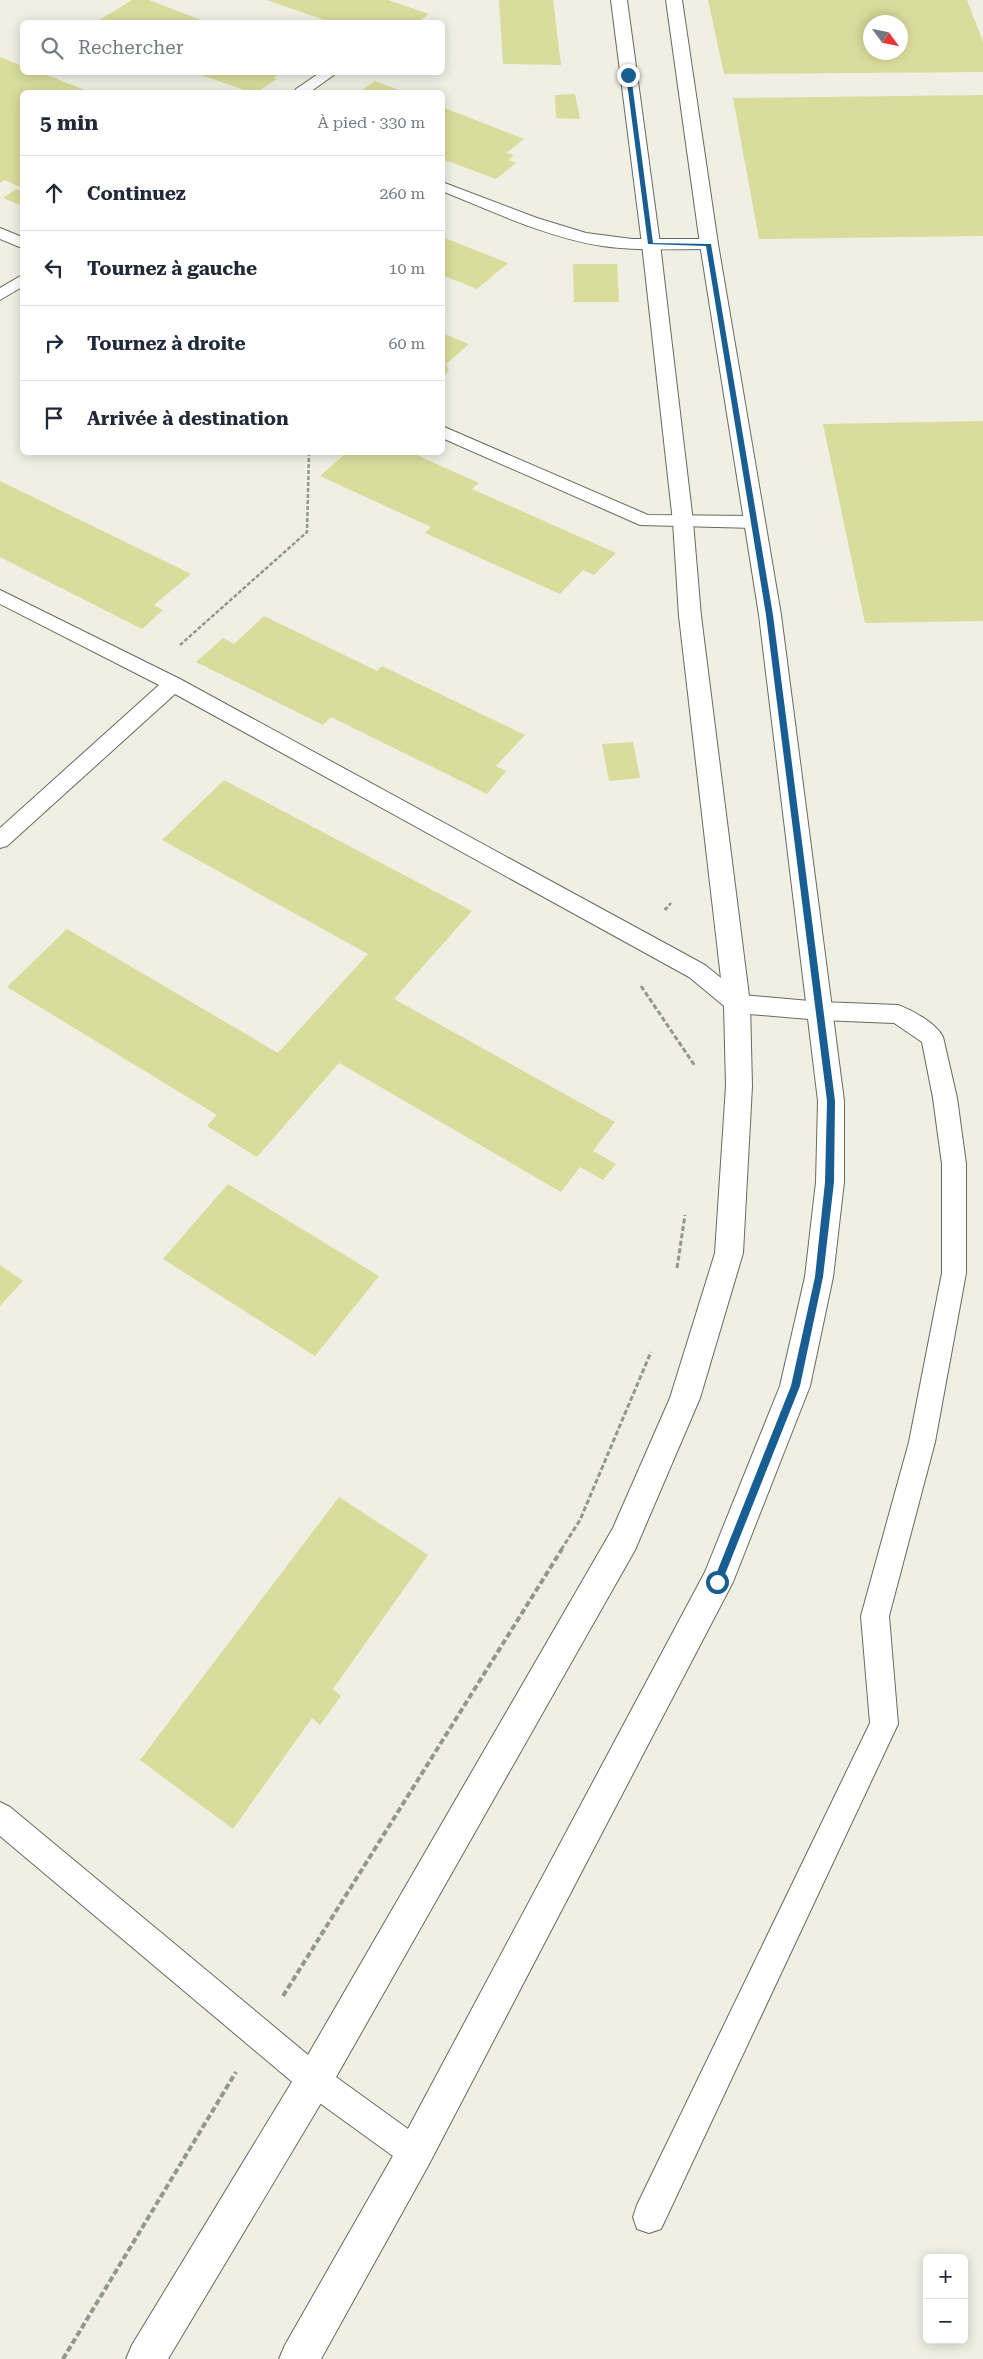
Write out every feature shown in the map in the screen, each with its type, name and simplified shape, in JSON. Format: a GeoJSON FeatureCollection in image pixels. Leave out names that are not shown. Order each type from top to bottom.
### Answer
{"type":"FeatureCollection","features":[{"type":"Feature","properties":{"kind":"street"},"geometry":{"type":"LineString","coordinates":[[146,2359],[314,2080],[624,1539],[685,1398],[729,1253],[739,1086],[737,1004],[690,616],[683,522],[651,244],[618,0]]}},
{"type":"Feature","properties":{"kind":"street"},"geometry":{"type":"LineString","coordinates":[[299,2359],[415,2153],[717,1582],[795,1386],[819,1277],[830,1182],[831,1101],[821,1011],[770,615],[709,244],[674,0]]}},
{"type":"Feature","properties":{"kind":"lane"},"geometry":{"type":"LineString","coordinates":[[304,90],[326,75]]}},
{"type":"Feature","properties":{"kind":"lane"},"geometry":{"type":"LineString","coordinates":[[445,187],[547,226],[588,238],[651,244],[709,244]]}},
{"type":"Feature","properties":{"kind":"lane"},"geometry":{"type":"LineString","coordinates":[[0,233],[20,242]]}},
{"type":"Feature","properties":{"kind":"lane"},"geometry":{"type":"LineString","coordinates":[[0,295],[20,281]]}},
{"type":"Feature","properties":{"kind":"lane"},"geometry":{"type":"LineString","coordinates":[[445,432],[646,521],[755,522]]}},
{"type":"Feature","properties":{"kind":"lane"},"geometry":{"type":"LineString","coordinates":[[0,596],[172,684],[697,970],[737,1004],[821,1011],[898,1014],[932,1037],[945,1098],[954,1164],[954,1273],[922,1442],[875,1616],[884,1724],[649,2217]]}},
{"type":"Feature","properties":{"kind":"lane"},"geometry":{"type":"LineString","coordinates":[[0,840],[172,684]]}},
{"type":"Feature","properties":{"kind":"lane"},"geometry":{"type":"LineString","coordinates":[[0,1817],[314,2080],[415,2153]]}},
{"type":"Feature","properties":{"kind":"path"},"geometry":{"type":"LineString","coordinates":[[149,672],[307,532],[308,455]]}},
{"type":"Feature","properties":{"kind":"path"},"geometry":{"type":"LineString","coordinates":[[671,903],[640,940],[626,964],[701,1075]]}},
{"type":"Feature","properties":{"kind":"path"},"geometry":{"type":"LineString","coordinates":[[676,1275],[686,1208]]}},
{"type":"Feature","properties":{"kind":"path"},"geometry":{"type":"LineString","coordinates":[[62,2359],[260,2033],[580,1520],[652,1349]]}},
{"type":"Feature","properties":{"kind":"building"},"geometry":{"type":"Polygon","coordinates":[[[132,0],[149,0],[201,20],[99,20],[132,0]]]}},
{"type":"Feature","properties":{"kind":"building"},"geometry":{"type":"Polygon","coordinates":[[[267,0],[388,0],[429,14],[421,20],[324,20],[267,0]]]}},
{"type":"Feature","properties":{"kind":"building"},"geometry":{"type":"Polygon","coordinates":[[[499,0],[553,0],[561,65],[503,64],[499,0]]]}},
{"type":"Feature","properties":{"kind":"building"},"geometry":{"type":"Polygon","coordinates":[[[708,0],[967,0],[983,42],[983,72],[724,74],[708,0]]]}},
{"type":"Feature","properties":{"kind":"building"},"geometry":{"type":"Polygon","coordinates":[[[0,57],[20,65],[20,75],[47,75],[85,90],[20,90],[20,187],[5,180],[0,183],[0,57]]]}},
{"type":"Feature","properties":{"kind":"building"},"geometry":{"type":"Polygon","coordinates":[[[201,75],[278,75],[273,78],[277,79],[260,90],[244,90],[201,75]]]}},
{"type":"Feature","properties":{"kind":"building"},"geometry":{"type":"Polygon","coordinates":[[[375,81],[399,90],[362,90],[375,81]]]}},
{"type":"Feature","properties":{"kind":"building"},"geometry":{"type":"Polygon","coordinates":[[[575,94],[580,119],[556,118],[555,95],[575,94]]]}},
{"type":"Feature","properties":{"kind":"building"},"geometry":{"type":"Polygon","coordinates":[[[983,95],[983,236],[759,239],[733,98],[983,95]]]}},
{"type":"Feature","properties":{"kind":"building"},"geometry":{"type":"Polygon","coordinates":[[[445,108],[524,139],[506,153],[514,155],[508,160],[516,163],[496,179],[445,160],[445,108]]]}},
{"type":"Feature","properties":{"kind":"building"},"geometry":{"type":"Polygon","coordinates":[[[16,189],[20,190],[20,205],[3,198],[16,189]]]}},
{"type":"Feature","properties":{"kind":"building"},"geometry":{"type":"Polygon","coordinates":[[[445,238],[508,263],[477,289],[445,276],[445,238]]]}},
{"type":"Feature","properties":{"kind":"building"},"geometry":{"type":"Polygon","coordinates":[[[573,264],[617,264],[619,302],[574,302],[573,264]]]}},
{"type":"Feature","properties":{"kind":"building"},"geometry":{"type":"Polygon","coordinates":[[[445,334],[469,344],[446,364],[449,371],[445,374],[445,334]]]}},
{"type":"Feature","properties":{"kind":"building"},"geometry":{"type":"Polygon","coordinates":[[[983,421],[983,621],[865,623],[823,424],[983,421]]]}},
{"type":"Feature","properties":{"kind":"building"},"geometry":{"type":"Polygon","coordinates":[[[344,455],[417,455],[479,483],[472,489],[616,553],[594,575],[583,570],[560,594],[425,533],[431,527],[320,476],[344,455]]]}},
{"type":"Feature","properties":{"kind":"building"},"geometry":{"type":"Polygon","coordinates":[[[0,481],[191,574],[154,605],[163,610],[142,629],[0,557],[0,481]]]}},
{"type":"Feature","properties":{"kind":"building"},"geometry":{"type":"Polygon","coordinates":[[[264,616],[377,671],[382,666],[525,735],[496,766],[506,771],[487,794],[331,717],[323,725],[196,662],[223,638],[234,644],[264,616]]]}},
{"type":"Feature","properties":{"kind":"building"},"geometry":{"type":"Polygon","coordinates":[[[633,742],[640,778],[609,781],[602,744],[633,742]]]}},
{"type":"Feature","properties":{"kind":"building"},"geometry":{"type":"Polygon","coordinates":[[[224,780],[472,911],[394,999],[615,1122],[593,1151],[616,1164],[603,1180],[580,1167],[561,1192],[339,1063],[257,1157],[207,1126],[217,1115],[7,987],[67,929],[278,1053],[368,954],[162,840],[224,780]]]}},
{"type":"Feature","properties":{"kind":"building"},"geometry":{"type":"Polygon","coordinates":[[[228,1184],[379,1276],[315,1356],[163,1259],[228,1184]]]}},
{"type":"Feature","properties":{"kind":"building"},"geometry":{"type":"Polygon","coordinates":[[[0,1265],[23,1281],[0,1306],[0,1265]]]}},
{"type":"Feature","properties":{"kind":"building"},"geometry":{"type":"Polygon","coordinates":[[[339,1497],[428,1555],[333,1689],[341,1696],[320,1725],[312,1718],[233,1829],[140,1760],[339,1497]]]}},
{"type":"Feature","properties":{"kind":"route"},"geometry":{"type":"LineString","coordinates":[[628,75],[651,244],[709,244],[770,615],[831,1101],[830,1182],[819,1277],[795,1386],[717,1582]]}}]}
